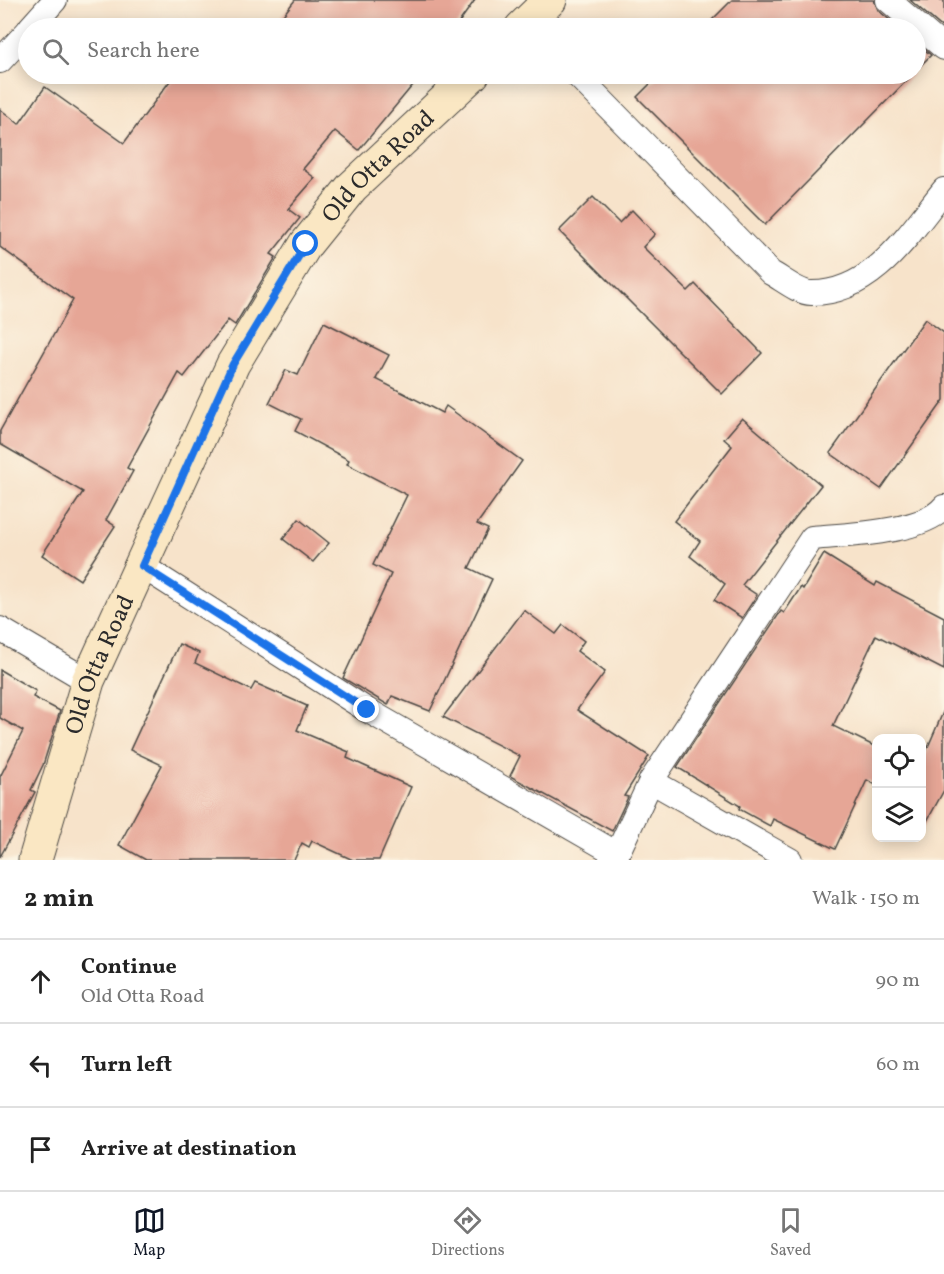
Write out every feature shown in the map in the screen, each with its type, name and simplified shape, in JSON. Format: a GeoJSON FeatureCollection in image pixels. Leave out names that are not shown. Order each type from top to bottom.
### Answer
{"type":"FeatureCollection","features":[{"type":"Feature","properties":{"kind":"street"},"geometry":{"type":"LineString","coordinates":[[39,18],[55,0]]}},
{"type":"Feature","properties":{"kind":"street"},"geometry":{"type":"LineString","coordinates":[[534,18],[549,0]]}},
{"type":"Feature","properties":{"kind":"street"},"geometry":{"type":"LineString","coordinates":[[888,0],[909,18]]}},
{"type":"Feature","properties":{"kind":"street"},"geometry":{"type":"LineString","coordinates":[[926,33],[944,48]]}},
{"type":"Feature","properties":{"kind":"street"},"geometry":{"type":"LineString","coordinates":[[0,61],[18,42]]}},
{"type":"Feature","properties":{"kind":"street","name":"Old Otta Road"},"geometry":{"type":"LineString","coordinates":[[35,860],[88,681],[233,364],[306,244],[352,187],[462,84]]}},
{"type":"Feature","properties":{"kind":"street"},"geometry":{"type":"LineString","coordinates":[[586,84],[771,273],[809,294],[839,289],[882,267],[944,190]]}},
{"type":"Feature","properties":{"kind":"street"},"geometry":{"type":"LineString","coordinates":[[142,566],[367,710],[614,857],[651,781],[812,538],[878,532],[941,517]]}},
{"type":"Feature","properties":{"kind":"street"},"geometry":{"type":"LineString","coordinates":[[0,629],[88,681]]}},
{"type":"Feature","properties":{"kind":"street"},"geometry":{"type":"LineString","coordinates":[[651,781],[790,860]]}},
{"type":"Feature","properties":{"kind":"building"},"geometry":{"type":"Polygon","coordinates":[[[295,0],[475,0],[462,18],[281,18],[295,0]]]}},
{"type":"Feature","properties":{"kind":"building"},"geometry":{"type":"Polygon","coordinates":[[[732,0],[874,0],[878,10],[887,18],[714,18],[732,0]]]}},
{"type":"Feature","properties":{"kind":"building"},"geometry":{"type":"Polygon","coordinates":[[[910,0],[944,0],[944,29],[910,0]]]}},
{"type":"Feature","properties":{"kind":"building"},"geometry":{"type":"Polygon","coordinates":[[[926,51],[931,55],[926,60],[926,51]]]}},
{"type":"Feature","properties":{"kind":"building"},"geometry":{"type":"Polygon","coordinates":[[[168,84],[414,84],[359,150],[335,131],[303,169],[315,178],[288,209],[300,218],[271,254],[276,257],[235,325],[228,320],[184,377],[179,373],[127,468],[133,471],[106,520],[115,526],[80,580],[42,555],[83,492],[0,444],[0,431],[73,300],[0,247],[0,109],[19,124],[45,87],[124,143],[168,84]]]}},
{"type":"Feature","properties":{"kind":"building"},"geometry":{"type":"Polygon","coordinates":[[[650,84],[903,84],[765,225],[637,97],[650,84]]]}},
{"type":"Feature","properties":{"kind":"building"},"geometry":{"type":"Polygon","coordinates":[[[593,197],[619,223],[632,210],[655,234],[643,247],[688,291],[695,284],[762,353],[722,394],[559,231],[593,197]]]}},
{"type":"Feature","properties":{"kind":"building"},"geometry":{"type":"Polygon","coordinates":[[[925,319],[944,333],[944,400],[881,489],[830,453],[925,319]]]}},
{"type":"Feature","properties":{"kind":"building"},"geometry":{"type":"Polygon","coordinates":[[[324,322],[389,355],[376,379],[442,413],[446,406],[522,461],[477,524],[488,529],[469,568],[492,579],[430,711],[392,696],[388,705],[343,678],[391,574],[373,565],[407,495],[347,464],[349,460],[295,431],[301,419],[269,403],[286,370],[298,375],[324,322]]]}},
{"type":"Feature","properties":{"kind":"building"},"geometry":{"type":"Polygon","coordinates":[[[742,418],[821,485],[742,585],[757,595],[742,618],[714,600],[725,584],[690,556],[700,541],[674,521],[732,446],[724,439],[742,418]]]}},
{"type":"Feature","properties":{"kind":"building"},"geometry":{"type":"Polygon","coordinates":[[[299,519],[329,543],[313,562],[283,539],[299,519]]]}},
{"type":"Feature","properties":{"kind":"building"},"geometry":{"type":"Polygon","coordinates":[[[824,554],[875,586],[877,582],[944,617],[944,670],[876,635],[833,726],[872,745],[872,783],[867,780],[835,849],[773,819],[770,826],[739,809],[740,806],[677,767],[781,611],[784,613],[801,587],[803,589],[824,554]]]}},
{"type":"Feature","properties":{"kind":"building"},"geometry":{"type":"Polygon","coordinates":[[[524,610],[556,634],[563,625],[584,641],[577,651],[605,672],[577,710],[649,756],[624,796],[628,797],[612,831],[510,776],[520,756],[443,717],[524,610]]]}},
{"type":"Feature","properties":{"kind":"building"},"geometry":{"type":"Polygon","coordinates":[[[179,644],[199,653],[195,663],[251,690],[255,683],[307,706],[297,730],[349,752],[347,758],[411,787],[379,860],[353,860],[312,841],[309,847],[302,843],[294,860],[146,860],[119,845],[162,765],[130,750],[179,644]]]}},
{"type":"Feature","properties":{"kind":"building"},"geometry":{"type":"Polygon","coordinates":[[[0,670],[36,691],[33,697],[60,711],[43,765],[31,790],[35,792],[0,857],[0,777],[23,731],[0,718],[0,670]]]}},
{"type":"Feature","properties":{"kind":"building"},"geometry":{"type":"Polygon","coordinates":[[[944,710],[944,790],[926,823],[926,788],[926,751],[944,710]]]}},
{"type":"Feature","properties":{"kind":"route"},"geometry":{"type":"LineString","coordinates":[[306,244],[233,364],[142,566],[367,710]]}}]}
